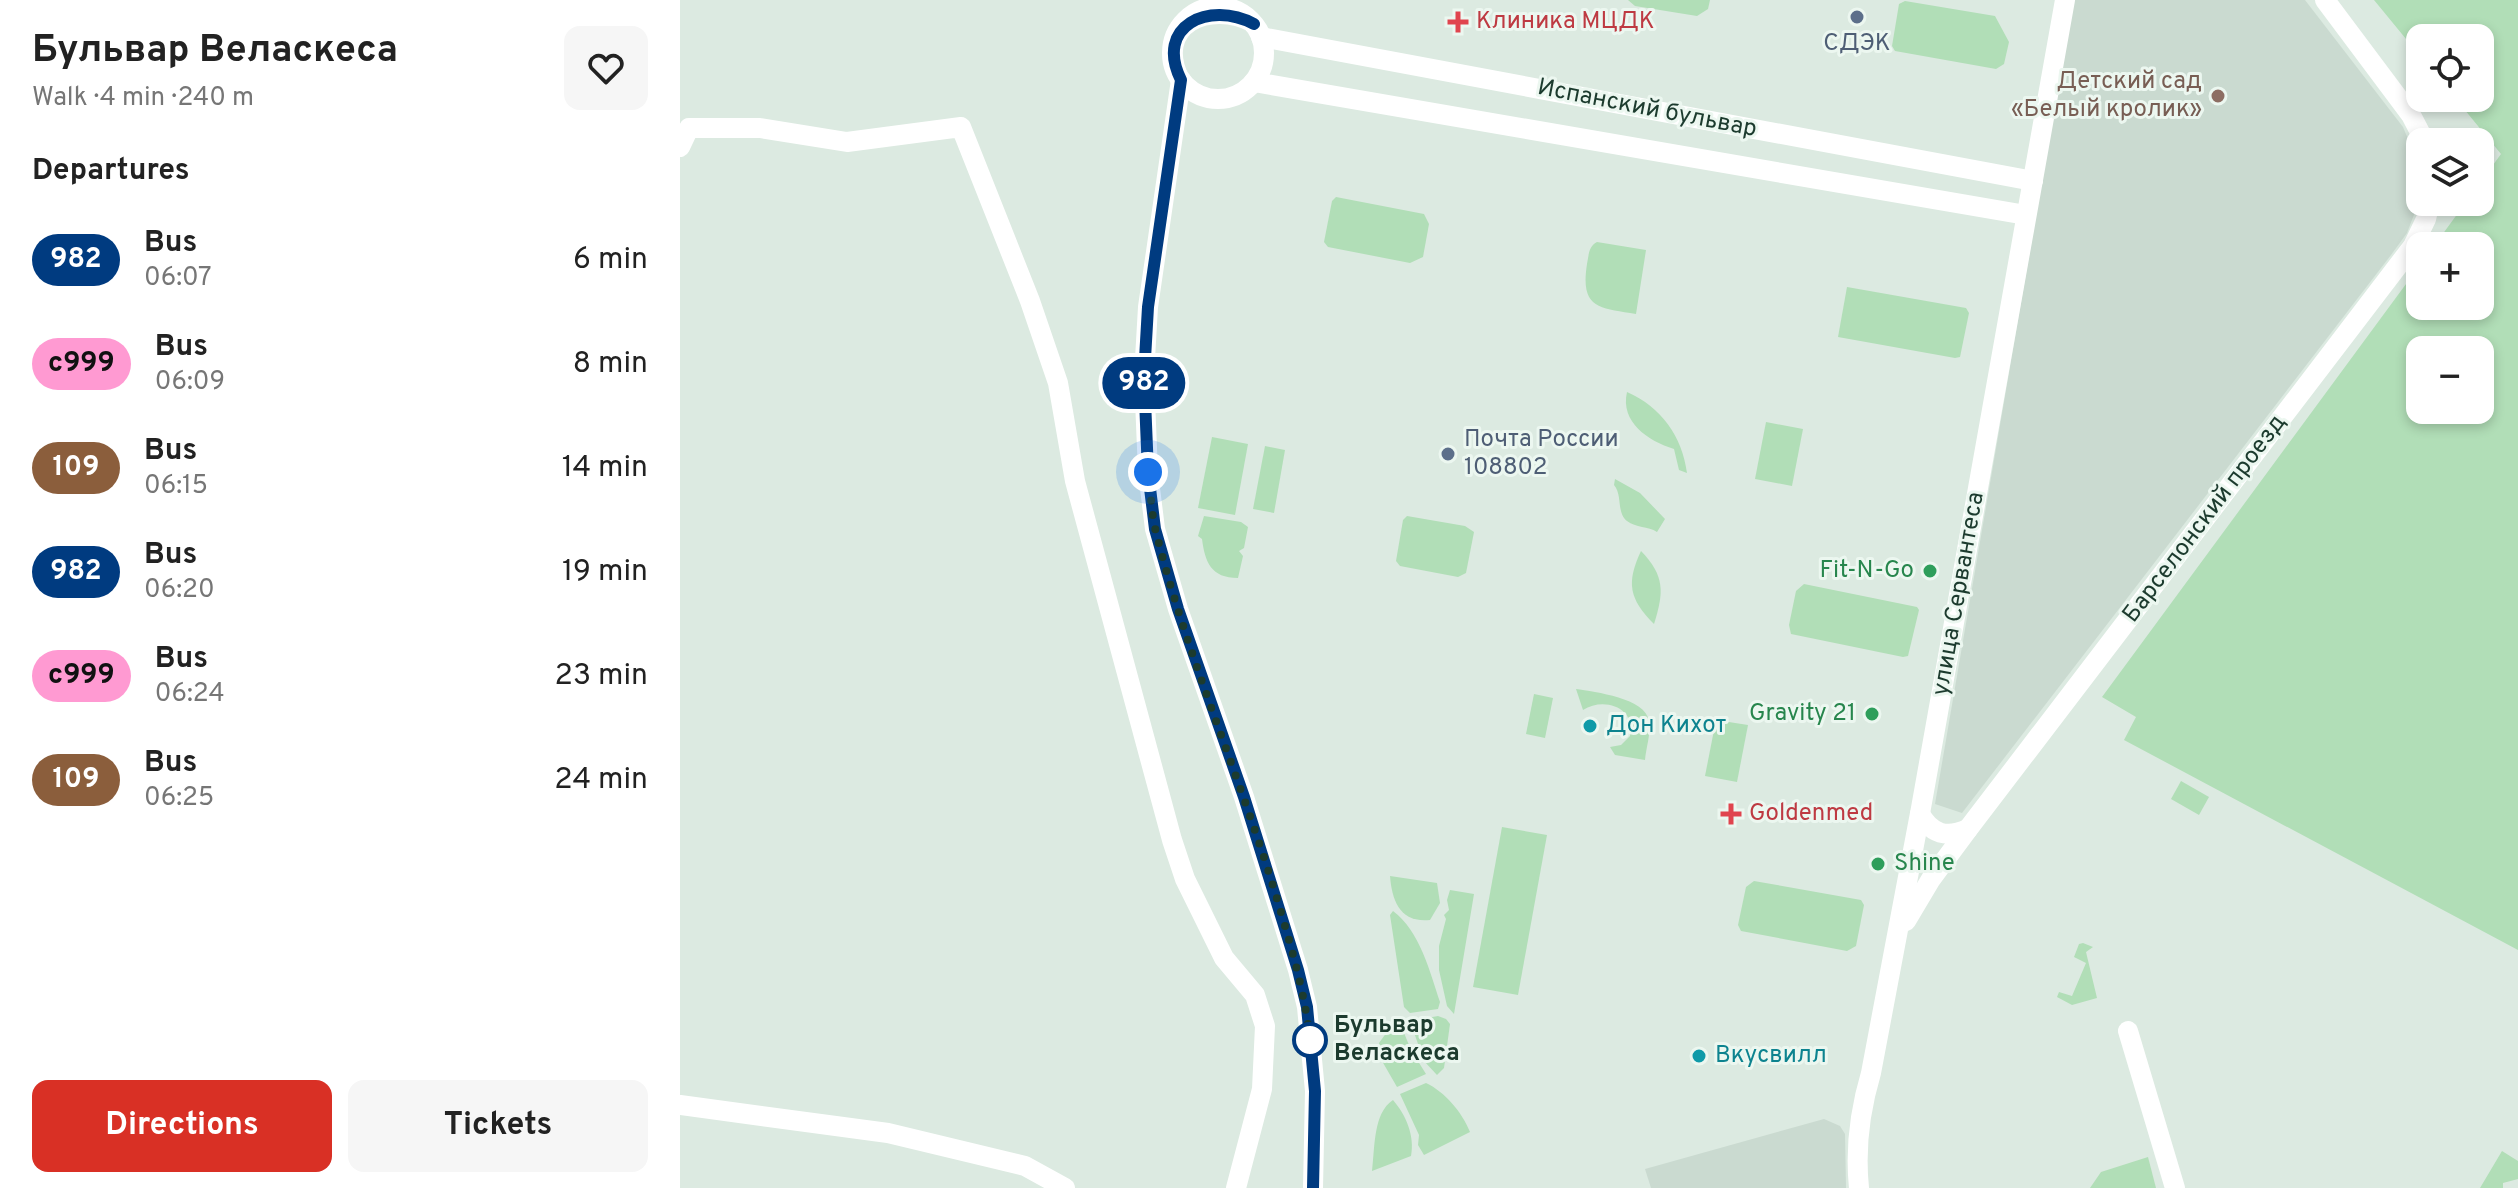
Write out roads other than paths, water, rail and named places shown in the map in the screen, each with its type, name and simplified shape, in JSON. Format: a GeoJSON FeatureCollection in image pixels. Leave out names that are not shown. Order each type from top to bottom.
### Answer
{"type":"FeatureCollection","features":[{"type":"Feature","properties":{"kind":"street","name":"улица Сервантеса"},"geometry":{"type":"LineString","coordinates":[[1859,1188],[1857,1151],[1863,1100],[1871,1073],[1920,814],[2065,0]]}},
{"type":"Feature","properties":{"kind":"street"},"geometry":{"type":"LineString","coordinates":[[2325,0],[2418,128]]}},
{"type":"Feature","properties":{"kind":"street"},"geometry":{"type":"LineString","coordinates":[[1212,7],[1249,7],[1261,37],[1264,53],[1261,68],[1254,82],[1232,97],[1204,97],[1191,91],[1174,66],[1172,51],[1176,35],[1184,22],[1197,12],[1212,7]]}},
{"type":"Feature","properties":{"kind":"street","name":"Испанский бульвар"},"geometry":{"type":"LineString","coordinates":[[1261,37],[2033,181]]}},
{"type":"Feature","properties":{"kind":"street"},"geometry":{"type":"LineString","coordinates":[[1181,80],[1148,307],[1144,376],[1148,472],[1155,529],[1178,609],[1244,797],[1307,1007],[1315,1091],[1313,1188]]}},
{"type":"Feature","properties":{"kind":"street","name":"Испанский бульвар"},"geometry":{"type":"LineString","coordinates":[[1254,82],[2026,215]]}},
{"type":"Feature","properties":{"kind":"street"},"geometry":{"type":"LineString","coordinates":[[680,147],[689,128],[760,128],[847,142],[961,127],[1030,301],[1058,383],[1075,481],[1185,879],[1224,958],[1255,995],[1265,1026],[1262,1089],[1236,1188]]}},
{"type":"Feature","properties":{"kind":"street","name":"Барселонский проезд"},"geometry":{"type":"LineString","coordinates":[[1897,935],[1931,879],[1968,829],[2413,246],[2427,216]]}},
{"type":"Feature","properties":{"kind":"street"},"geometry":{"type":"LineString","coordinates":[[1920,814],[1926,825],[1935,832],[1955,834],[1968,829]]}},
{"type":"Feature","properties":{"kind":"street"},"geometry":{"type":"LineString","coordinates":[[2128,1031],[2175,1188]]}},
{"type":"Feature","properties":{"kind":"street"},"geometry":{"type":"LineString","coordinates":[[680,1105],[888,1133],[1025,1166],[1065,1188]]}},
{"type":"Feature","properties":{"kind":"place","name":"СДЭК"},"geometry":{"type":"Point","coordinates":[1857,17]}},
{"type":"Feature","properties":{"kind":"place","name":"Клиника МЦДК"},"geometry":{"type":"Point","coordinates":[1458,22]}},
{"type":"Feature","properties":{"kind":"place","name":"Детский сад «Белый кролик»"},"geometry":{"type":"Point","coordinates":[2218,96]}},
{"type":"Feature","properties":{"kind":"place","name":"Почта России 108802"},"geometry":{"type":"Point","coordinates":[1448,454]}},
{"type":"Feature","properties":{"kind":"place","name":"Fit-N-Go"},"geometry":{"type":"Point","coordinates":[1930,571]}},
{"type":"Feature","properties":{"kind":"place","name":"Gravity 21"},"geometry":{"type":"Point","coordinates":[1872,714]}},
{"type":"Feature","properties":{"kind":"place","name":"Дон Кихот"},"geometry":{"type":"Point","coordinates":[1590,726]}},
{"type":"Feature","properties":{"kind":"place","name":"Goldenmed"},"geometry":{"type":"Point","coordinates":[1731,814]}},
{"type":"Feature","properties":{"kind":"place","name":"Shine"},"geometry":{"type":"Point","coordinates":[1878,864]}},
{"type":"Feature","properties":{"kind":"place","name":"Бульвар Веласкеса"},"geometry":{"type":"Point","coordinates":[1310,1040]}},
{"type":"Feature","properties":{"kind":"place","name":"Вкусвилл"},"geometry":{"type":"Point","coordinates":[1699,1056]}}]}
